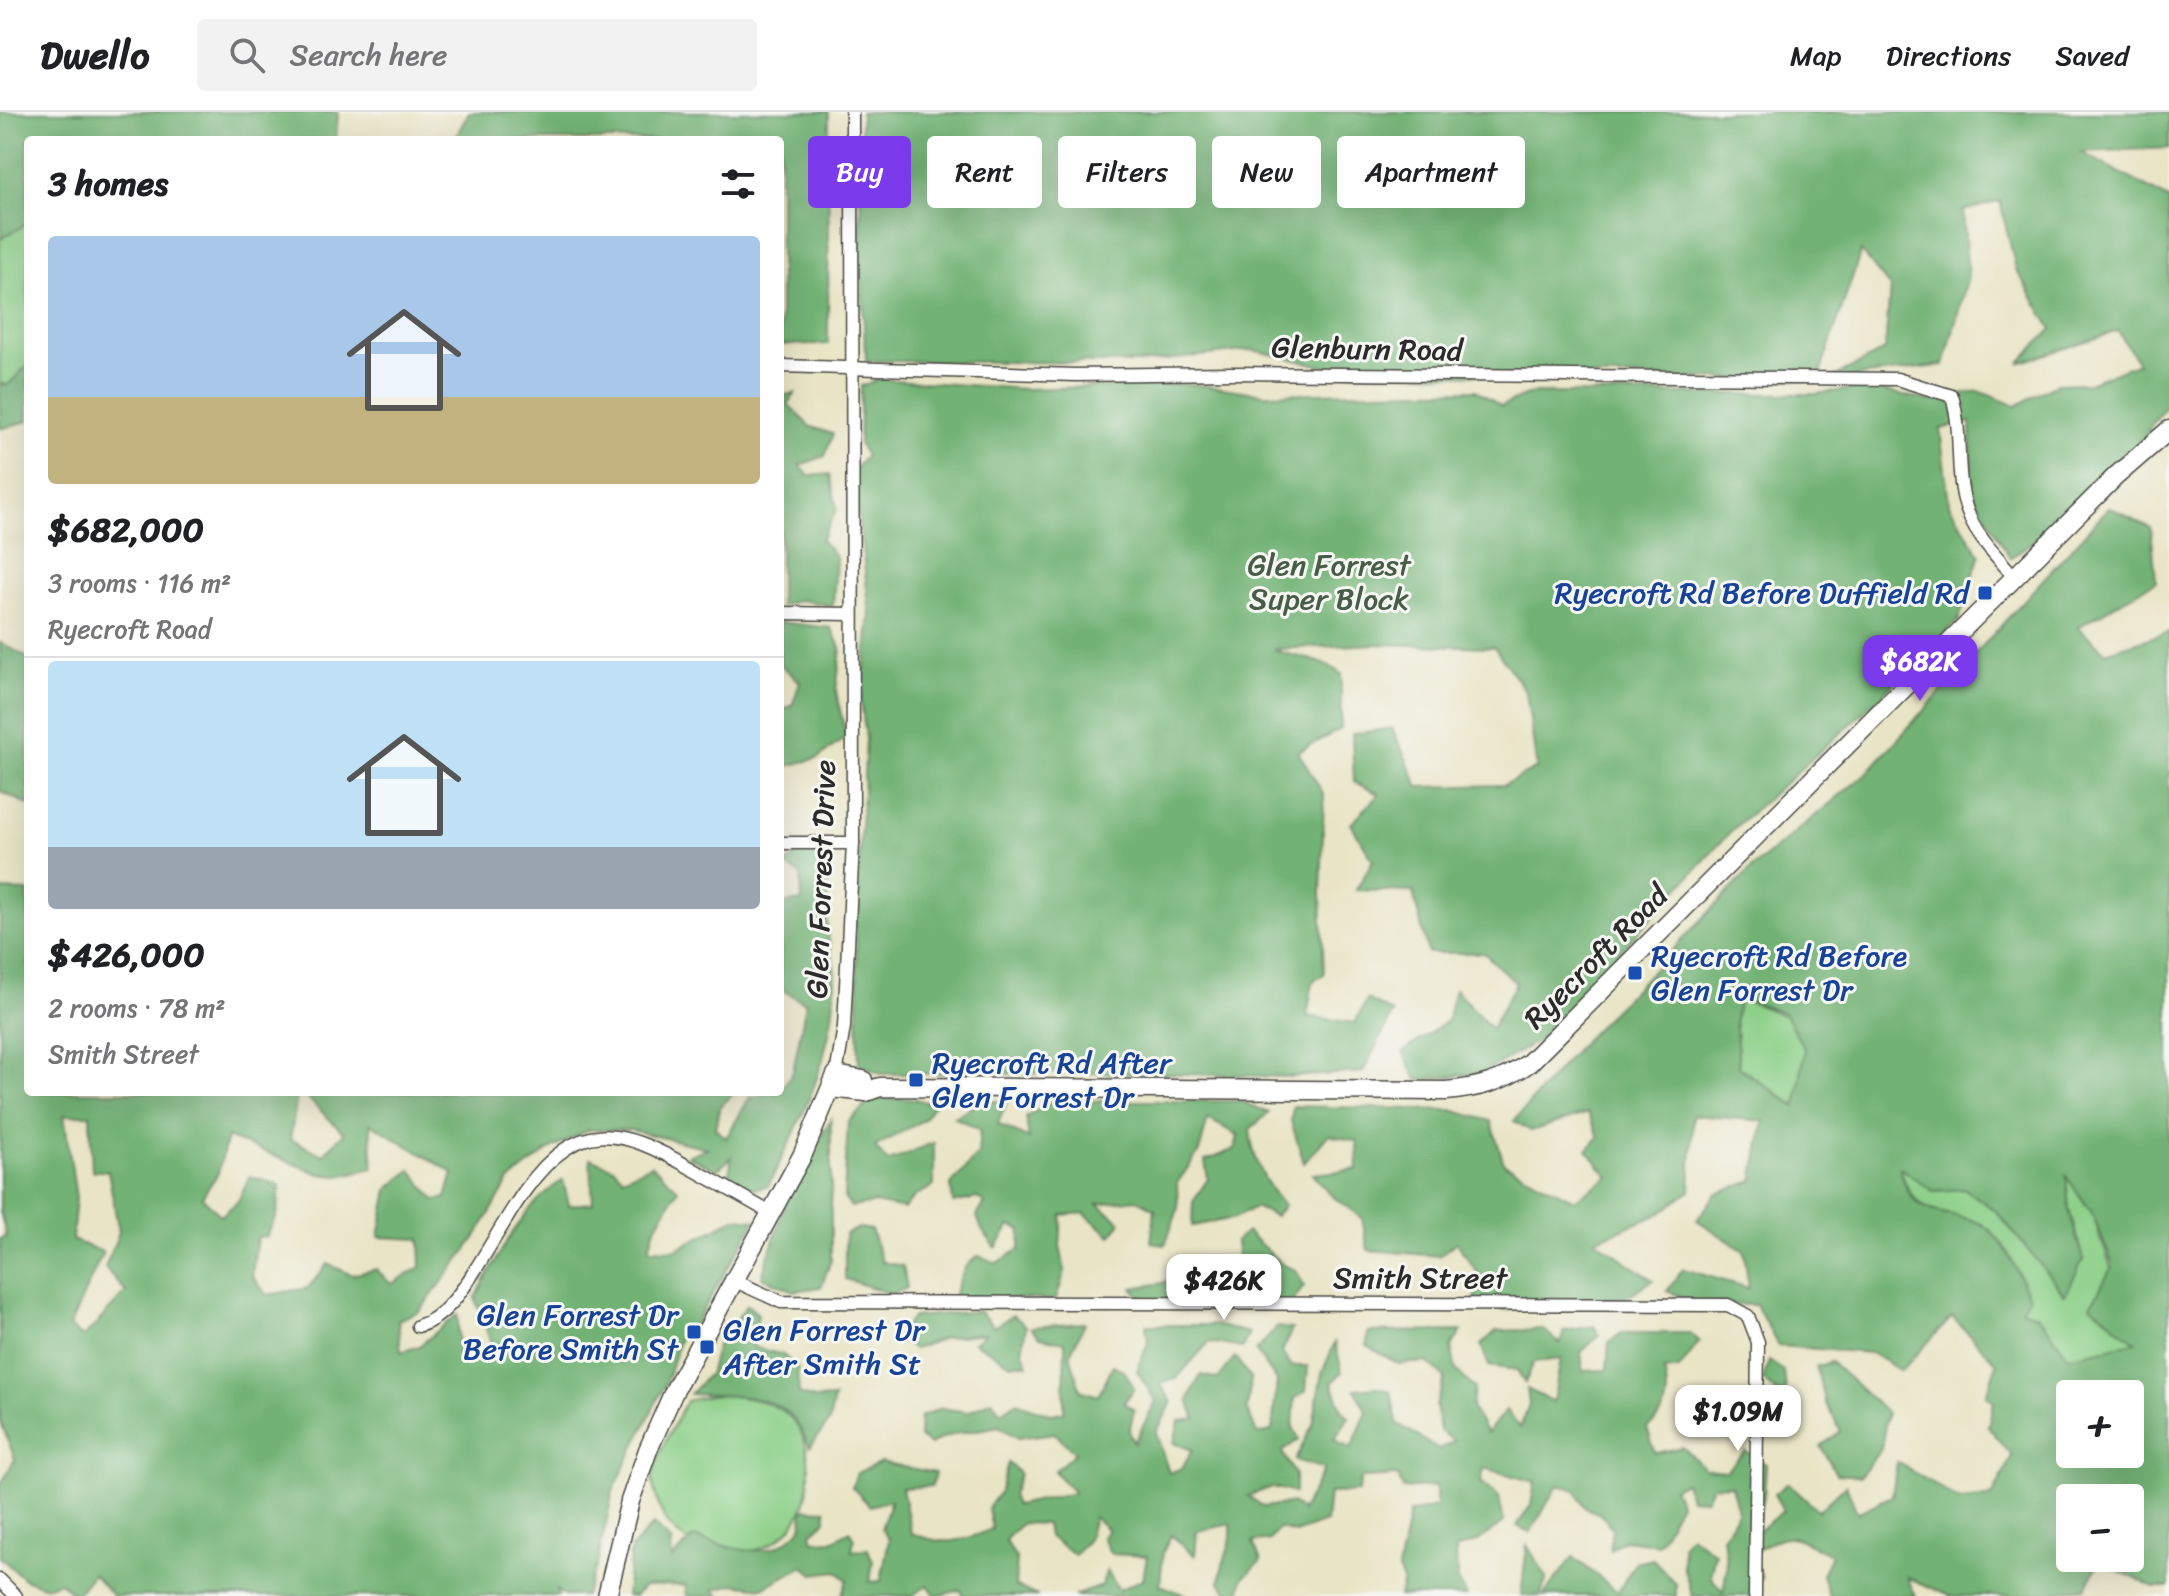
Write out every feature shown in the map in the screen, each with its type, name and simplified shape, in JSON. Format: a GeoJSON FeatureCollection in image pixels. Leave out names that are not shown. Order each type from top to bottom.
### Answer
{"type":"FeatureCollection","features":[{"type":"Feature","properties":{"kind":"street","name":"Glen Forrest Drive"},"geometry":{"type":"LineString","coordinates":[[607,1596],[630,1501],[648,1450],[733,1280],[803,1154],[834,1082],[844,1027],[853,843],[852,112]]}},
{"type":"Feature","properties":{"kind":"street","name":"Glenburn Road"},"geometry":{"type":"LineString","coordinates":[[784,366],[1076,375],[1232,373],[1897,379],[1952,396],[1960,421],[1963,496],[1971,521],[2015,578]]}},
{"type":"Feature","properties":{"kind":"street","name":"Ryecroft Road"},"geometry":{"type":"LineString","coordinates":[[834,1082],[866,1092],[880,1087],[1446,1091],[1473,1089],[1510,1076],[1529,1063],[1645,949],[2116,476],[2169,430]]}},
{"type":"Feature","properties":{"kind":"street"},"geometry":{"type":"LineString","coordinates":[[784,613],[852,614]]}},
{"type":"Feature","properties":{"kind":"street"},"geometry":{"type":"LineString","coordinates":[[784,843],[853,843]]}},
{"type":"Feature","properties":{"kind":"street"},"geometry":{"type":"LineString","coordinates":[[418,1326],[435,1321],[472,1276],[526,1189],[547,1164],[568,1146],[590,1137],[614,1135],[642,1141],[769,1212]]}},
{"type":"Feature","properties":{"kind":"street","name":"Smith Street"},"geometry":{"type":"LineString","coordinates":[[733,1280],[781,1302],[1728,1305],[1748,1316],[1758,1342],[1755,1596]]}},
{"type":"Feature","properties":{"kind":"street"},"geometry":{"type":"LineString","coordinates":[[0,1580],[16,1596]]}},
{"type":"Feature","properties":{"kind":"green space"},"geometry":{"type":"Polygon","coordinates":[[[0,112],[338,112],[336,136],[24,136],[24,225],[2,238],[0,112]]]}},
{"type":"Feature","properties":{"kind":"green space"},"geometry":{"type":"Polygon","coordinates":[[[469,112],[829,112],[829,136],[808,136],[808,208],[829,208],[828,344],[784,345],[784,136],[456,136],[469,112]]]}},
{"type":"Feature","properties":{"kind":"green space","name":"Glen Forrest Super Block"},"geometry":{"type":"Polygon","coordinates":[[[861,112],[2169,112],[2169,148],[2081,152],[2169,199],[2169,401],[2144,437],[2058,523],[2010,558],[1972,491],[1971,422],[1940,429],[1949,504],[1980,555],[1959,620],[1872,705],[1732,830],[1538,1041],[1482,1073],[1417,1080],[1403,1052],[1447,1021],[1455,989],[1491,1029],[1516,983],[1484,953],[1428,953],[1413,892],[1356,890],[1373,860],[1351,824],[1379,794],[1354,782],[1352,734],[1392,728],[1419,787],[1504,785],[1537,768],[1526,692],[1494,647],[1376,644],[1274,649],[1326,664],[1341,674],[1341,729],[1298,752],[1324,795],[1321,894],[1324,974],[1313,981],[1307,1016],[1355,1023],[1367,999],[1393,1013],[1363,1072],[1291,1077],[1147,1073],[881,1074],[859,1064],[856,919],[866,739],[861,701],[870,614],[853,471],[866,456],[859,444],[861,386],[879,379],[1025,389],[1193,384],[1264,394],[1476,390],[1501,406],[1531,393],[1815,394],[1865,387],[1931,401],[1979,391],[2016,406],[2056,384],[2089,383],[2138,363],[2118,331],[2019,363],[2052,329],[2016,269],[2000,201],[1963,211],[1968,276],[1944,365],[1829,380],[1885,350],[1890,287],[1861,251],[1818,380],[1353,373],[1252,350],[1140,363],[866,361],[860,208],[911,208],[911,136],[861,136],[861,112]]]}},
{"type":"Feature","properties":{"kind":"green space"},"geometry":{"type":"Polygon","coordinates":[[[24,225],[24,369],[9,384],[0,384],[0,237],[24,225]]]}},
{"type":"Feature","properties":{"kind":"green space"},"geometry":{"type":"Polygon","coordinates":[[[24,369],[24,422],[0,429],[0,384],[9,384],[24,369]]]}},
{"type":"Feature","properties":{"kind":"green space"},"geometry":{"type":"Polygon","coordinates":[[[795,393],[788,404],[809,426],[833,434],[825,456],[800,465],[809,476],[830,474],[837,509],[821,540],[836,557],[833,606],[800,600],[784,605],[784,395],[795,393]]]}},
{"type":"Feature","properties":{"kind":"green space"},"geometry":{"type":"Polygon","coordinates":[[[2109,507],[2151,528],[2156,581],[2078,627],[2105,652],[2169,632],[2169,1587],[2154,1587],[2121,1572],[2144,1572],[2144,1484],[2056,1484],[2056,1572],[2094,1572],[2086,1588],[2016,1596],[1950,1596],[1907,1577],[1916,1596],[1829,1596],[1822,1575],[1831,1555],[1790,1537],[1774,1541],[1750,1555],[1762,1578],[1749,1596],[1692,1596],[1683,1566],[1682,1545],[1690,1535],[1715,1553],[1710,1576],[1723,1592],[1727,1567],[1723,1537],[1738,1511],[1731,1485],[1712,1486],[1706,1499],[1690,1498],[1685,1482],[1673,1488],[1680,1503],[1658,1544],[1624,1540],[1610,1550],[1612,1528],[1601,1514],[1585,1508],[1575,1490],[1558,1485],[1530,1533],[1517,1526],[1531,1505],[1535,1482],[1484,1468],[1481,1482],[1499,1497],[1504,1522],[1478,1541],[1456,1549],[1457,1579],[1467,1596],[1399,1596],[1403,1581],[1398,1570],[1409,1513],[1436,1507],[1436,1486],[1403,1489],[1398,1476],[1361,1478],[1358,1492],[1329,1493],[1326,1522],[1295,1533],[1279,1528],[1270,1540],[1253,1542],[1261,1561],[1243,1578],[1239,1596],[1230,1595],[1220,1582],[1231,1524],[1197,1531],[1195,1556],[1171,1535],[1163,1552],[1160,1585],[1189,1596],[1074,1596],[1101,1586],[1107,1570],[1119,1590],[1143,1579],[1147,1556],[1111,1554],[1102,1537],[1108,1530],[1094,1517],[1088,1539],[1075,1555],[1048,1536],[1046,1524],[1022,1523],[1005,1540],[1017,1560],[1015,1586],[1038,1596],[963,1596],[961,1590],[936,1596],[928,1585],[912,1596],[841,1596],[847,1580],[837,1571],[813,1574],[803,1566],[763,1588],[733,1584],[713,1590],[721,1596],[687,1596],[685,1585],[644,1586],[635,1596],[626,1596],[631,1548],[653,1525],[671,1541],[672,1559],[694,1537],[739,1549],[766,1550],[791,1537],[803,1525],[802,1509],[826,1510],[826,1520],[811,1533],[813,1541],[834,1540],[850,1531],[854,1538],[852,1551],[868,1549],[873,1562],[870,1582],[881,1581],[889,1539],[881,1529],[891,1500],[870,1506],[852,1487],[857,1473],[881,1462],[935,1473],[932,1486],[902,1488],[911,1533],[934,1540],[961,1540],[992,1529],[988,1508],[999,1493],[1008,1463],[1020,1474],[1012,1495],[1016,1505],[1074,1493],[1054,1471],[1075,1453],[1055,1433],[1018,1438],[998,1426],[954,1434],[930,1445],[919,1437],[920,1417],[941,1408],[968,1412],[992,1400],[1000,1412],[1016,1402],[1050,1414],[1064,1412],[1065,1342],[1040,1337],[1031,1327],[1085,1323],[1070,1354],[1080,1390],[1098,1396],[1113,1365],[1125,1372],[1134,1388],[1124,1403],[1134,1410],[1129,1432],[1134,1443],[1156,1402],[1137,1371],[1148,1342],[1146,1325],[1214,1325],[1249,1333],[1242,1348],[1209,1342],[1176,1379],[1160,1383],[1172,1402],[1156,1433],[1169,1473],[1182,1468],[1192,1450],[1174,1443],[1179,1421],[1196,1419],[1188,1400],[1201,1375],[1218,1379],[1235,1357],[1251,1379],[1247,1409],[1257,1434],[1272,1431],[1277,1381],[1256,1351],[1277,1327],[1292,1329],[1282,1352],[1291,1366],[1308,1366],[1306,1391],[1295,1398],[1293,1427],[1299,1439],[1282,1452],[1295,1475],[1295,1493],[1272,1487],[1248,1496],[1264,1507],[1292,1503],[1302,1511],[1324,1469],[1295,1460],[1313,1424],[1322,1373],[1335,1342],[1342,1372],[1332,1383],[1342,1410],[1349,1417],[1334,1440],[1351,1449],[1367,1412],[1355,1389],[1375,1387],[1391,1391],[1397,1423],[1439,1450],[1454,1441],[1440,1431],[1436,1406],[1445,1378],[1427,1362],[1399,1364],[1367,1346],[1368,1332],[1462,1331],[1451,1347],[1456,1370],[1474,1388],[1472,1408],[1487,1433],[1506,1410],[1520,1428],[1529,1404],[1527,1389],[1553,1402],[1561,1359],[1534,1362],[1525,1383],[1517,1370],[1489,1366],[1481,1345],[1496,1331],[1543,1329],[1560,1344],[1564,1331],[1594,1326],[1599,1336],[1581,1352],[1583,1371],[1607,1370],[1609,1342],[1622,1333],[1690,1333],[1699,1342],[1679,1369],[1664,1371],[1666,1404],[1659,1417],[1647,1428],[1655,1453],[1683,1447],[1705,1469],[1726,1471],[1745,1451],[1766,1464],[1764,1497],[1755,1533],[1783,1511],[1774,1494],[1788,1483],[1818,1511],[1846,1485],[1857,1513],[1892,1496],[1897,1462],[1959,1500],[1992,1497],[2012,1456],[1988,1426],[1994,1401],[1986,1395],[1997,1363],[1952,1317],[1901,1371],[1871,1353],[1778,1346],[1756,1305],[1702,1304],[1667,1291],[1683,1269],[1749,1288],[1744,1251],[1697,1220],[1716,1194],[1753,1181],[1764,1121],[1693,1115],[1690,1191],[1657,1215],[1595,1240],[1653,1280],[1626,1297],[1505,1310],[1474,1301],[1482,1279],[1456,1242],[1440,1256],[1368,1250],[1362,1218],[1331,1195],[1313,1174],[1358,1169],[1357,1141],[1328,1135],[1304,1163],[1291,1121],[1293,1106],[1451,1110],[1491,1121],[1504,1164],[1574,1200],[1609,1177],[1587,1150],[1599,1137],[1588,1113],[1531,1131],[1514,1121],[1578,1047],[1753,867],[1867,773],[2109,507]],[[1740,998],[1735,1018],[1739,1067],[1796,1107],[1805,1050],[1784,1013],[1740,998]],[[1900,1168],[1906,1186],[1921,1206],[1967,1218],[1981,1224],[1997,1237],[2010,1256],[2029,1297],[2021,1309],[2038,1315],[2069,1357],[2136,1342],[2091,1305],[2113,1265],[2092,1213],[2066,1176],[2069,1210],[2083,1260],[2065,1295],[1996,1211],[1965,1189],[1933,1191],[1900,1168]]]}},
{"type":"Feature","properties":{"kind":"green space"},"geometry":{"type":"Polygon","coordinates":[[[784,622],[831,628],[841,649],[836,691],[846,737],[818,758],[784,767],[784,709],[792,706],[800,682],[784,668],[784,622]]]}},
{"type":"Feature","properties":{"kind":"green space"},"geometry":{"type":"Polygon","coordinates":[[[0,642],[24,656],[24,803],[0,791],[0,642]]]}},
{"type":"Feature","properties":{"kind":"green space"},"geometry":{"type":"Polygon","coordinates":[[[813,849],[820,859],[826,877],[827,924],[835,972],[833,1008],[822,1061],[793,1136],[768,1186],[743,1190],[729,1173],[732,1157],[717,1170],[687,1156],[707,1148],[631,1130],[588,1130],[547,1151],[509,1181],[474,1240],[420,1311],[398,1320],[401,1352],[419,1346],[458,1314],[458,1355],[473,1362],[492,1346],[475,1298],[512,1233],[548,1191],[563,1180],[569,1205],[593,1203],[590,1158],[614,1168],[623,1178],[651,1165],[678,1189],[654,1231],[649,1249],[675,1250],[735,1218],[756,1220],[695,1324],[680,1337],[667,1380],[613,1491],[597,1565],[584,1596],[565,1596],[556,1590],[558,1596],[113,1596],[93,1574],[75,1596],[60,1582],[46,1587],[24,1579],[0,1557],[0,1486],[15,1459],[0,1420],[0,1239],[6,1236],[0,1211],[0,890],[24,891],[24,1096],[297,1096],[290,1139],[323,1155],[344,1133],[305,1096],[731,1096],[720,1107],[715,1128],[726,1138],[750,1097],[784,1096],[784,1086],[793,1071],[806,1003],[784,991],[784,903],[802,901],[801,875],[785,865],[797,853],[813,849]],[[64,1115],[76,1198],[72,1240],[103,1252],[69,1327],[84,1337],[126,1292],[105,1268],[119,1232],[108,1171],[92,1171],[90,1115],[64,1115]],[[370,1123],[373,1168],[339,1176],[320,1174],[227,1137],[218,1173],[202,1197],[221,1216],[238,1201],[250,1176],[280,1185],[277,1215],[266,1237],[257,1237],[252,1276],[267,1295],[308,1288],[328,1264],[352,1275],[376,1269],[391,1284],[421,1267],[420,1239],[379,1237],[388,1189],[411,1170],[435,1200],[446,1198],[453,1173],[370,1123]]]}},
{"type":"Feature","properties":{"kind":"green space"},"geometry":{"type":"Polygon","coordinates":[[[1740,998],[1782,1015],[1784,1012],[1805,1050],[1797,1107],[1739,1067],[1735,1018],[1740,998]]]}},
{"type":"Feature","properties":{"kind":"green space"},"geometry":{"type":"Polygon","coordinates":[[[872,1099],[916,1099],[934,1105],[923,1120],[875,1147],[887,1161],[934,1143],[934,1186],[915,1196],[904,1209],[875,1203],[851,1207],[844,1198],[848,1122],[872,1099]]]}},
{"type":"Feature","properties":{"kind":"green space"},"geometry":{"type":"Polygon","coordinates":[[[983,1101],[1007,1101],[998,1124],[1029,1139],[1026,1117],[1053,1101],[1241,1101],[1269,1113],[1250,1129],[1251,1139],[1261,1170],[1284,1206],[1275,1216],[1255,1207],[1235,1218],[1192,1226],[1193,1201],[1208,1179],[1205,1161],[1235,1149],[1238,1135],[1208,1119],[1199,1152],[1177,1183],[1178,1209],[1165,1245],[1151,1242],[1155,1209],[1136,1199],[1098,1204],[1121,1222],[1111,1236],[1084,1213],[1062,1215],[1060,1246],[1065,1271],[1056,1300],[953,1296],[966,1266],[978,1256],[997,1263],[1020,1249],[1021,1230],[1010,1226],[996,1248],[982,1230],[977,1216],[985,1203],[977,1198],[953,1203],[951,1185],[978,1154],[980,1130],[954,1117],[983,1101]]]}},
{"type":"Feature","properties":{"kind":"green space"},"geometry":{"type":"Polygon","coordinates":[[[831,1119],[831,1260],[821,1287],[794,1291],[762,1277],[787,1198],[831,1119]]]}},
{"type":"Feature","properties":{"kind":"green space"},"geometry":{"type":"Polygon","coordinates":[[[1900,1167],[1933,1191],[1965,1189],[1996,1211],[2026,1247],[2083,1260],[2069,1210],[2065,1175],[2092,1213],[2137,1342],[2069,1358],[2038,1315],[2021,1309],[1982,1224],[1941,1214],[1920,1203],[1905,1182],[1900,1167]]]}},
{"type":"Feature","properties":{"kind":"green space"},"geometry":{"type":"Polygon","coordinates":[[[859,1228],[871,1230],[882,1262],[903,1266],[907,1288],[892,1294],[845,1279],[845,1234],[859,1228]]]}},
{"type":"Feature","properties":{"kind":"green space"},"geometry":{"type":"Polygon","coordinates":[[[1247,1232],[1283,1265],[1296,1270],[1304,1286],[1284,1313],[1241,1293],[1203,1309],[1147,1304],[1132,1288],[1163,1283],[1186,1273],[1211,1280],[1239,1273],[1236,1241],[1247,1232]]]}},
{"type":"Feature","properties":{"kind":"green space"},"geometry":{"type":"Polygon","coordinates":[[[747,1305],[758,1314],[753,1347],[783,1355],[797,1367],[799,1394],[814,1399],[834,1398],[829,1422],[810,1447],[795,1421],[779,1407],[742,1396],[690,1394],[709,1374],[717,1345],[747,1305]]]}},
{"type":"Feature","properties":{"kind":"green space"},"geometry":{"type":"Polygon","coordinates":[[[979,1311],[994,1327],[1013,1315],[1026,1326],[1022,1351],[1028,1364],[1011,1364],[974,1342],[985,1333],[944,1338],[914,1349],[896,1337],[913,1317],[979,1311]]]}},
{"type":"Feature","properties":{"kind":"green space"},"geometry":{"type":"Polygon","coordinates":[[[1769,1361],[1784,1371],[1787,1403],[1763,1380],[1769,1361]]]}},
{"type":"Feature","properties":{"kind":"green space"},"geometry":{"type":"Polygon","coordinates":[[[1831,1362],[1887,1413],[1881,1449],[1860,1476],[1836,1474],[1821,1446],[1841,1431],[1826,1404],[1816,1367],[1831,1362]]]}},
{"type":"Feature","properties":{"kind":"green space"},"geometry":{"type":"Polygon","coordinates":[[[716,1395],[772,1405],[793,1421],[806,1447],[808,1489],[796,1520],[775,1541],[748,1552],[719,1553],[692,1543],[669,1525],[652,1483],[666,1439],[686,1401],[716,1395]]]}},
{"type":"Feature","properties":{"kind":"green space"},"geometry":{"type":"Polygon","coordinates":[[[1527,1545],[1547,1578],[1540,1596],[1521,1596],[1527,1545]]]}},
{"type":"Feature","properties":{"kind":"green space"},"geometry":{"type":"Polygon","coordinates":[[[1573,1557],[1618,1592],[1635,1563],[1653,1559],[1676,1584],[1676,1596],[1543,1596],[1573,1557]]]}},
{"type":"Feature","properties":{"kind":"place","name":"Ryecroft Rd Before Duffield Rd"},"geometry":{"type":"Point","coordinates":[1985,593]}},
{"type":"Feature","properties":{"kind":"place","name":"Ryecroft Rd Before Glen Forrest Dr"},"geometry":{"type":"Point","coordinates":[1635,973]}},
{"type":"Feature","properties":{"kind":"place","name":"Ryecroft Rd After Glen Forrest Dr"},"geometry":{"type":"Point","coordinates":[916,1080]}},
{"type":"Feature","properties":{"kind":"place","name":"Glen Forrest Dr Before Smith St"},"geometry":{"type":"Point","coordinates":[694,1332]}},
{"type":"Feature","properties":{"kind":"place","name":"Glen Forrest Dr After Smith St"},"geometry":{"type":"Point","coordinates":[707,1347]}}]}
